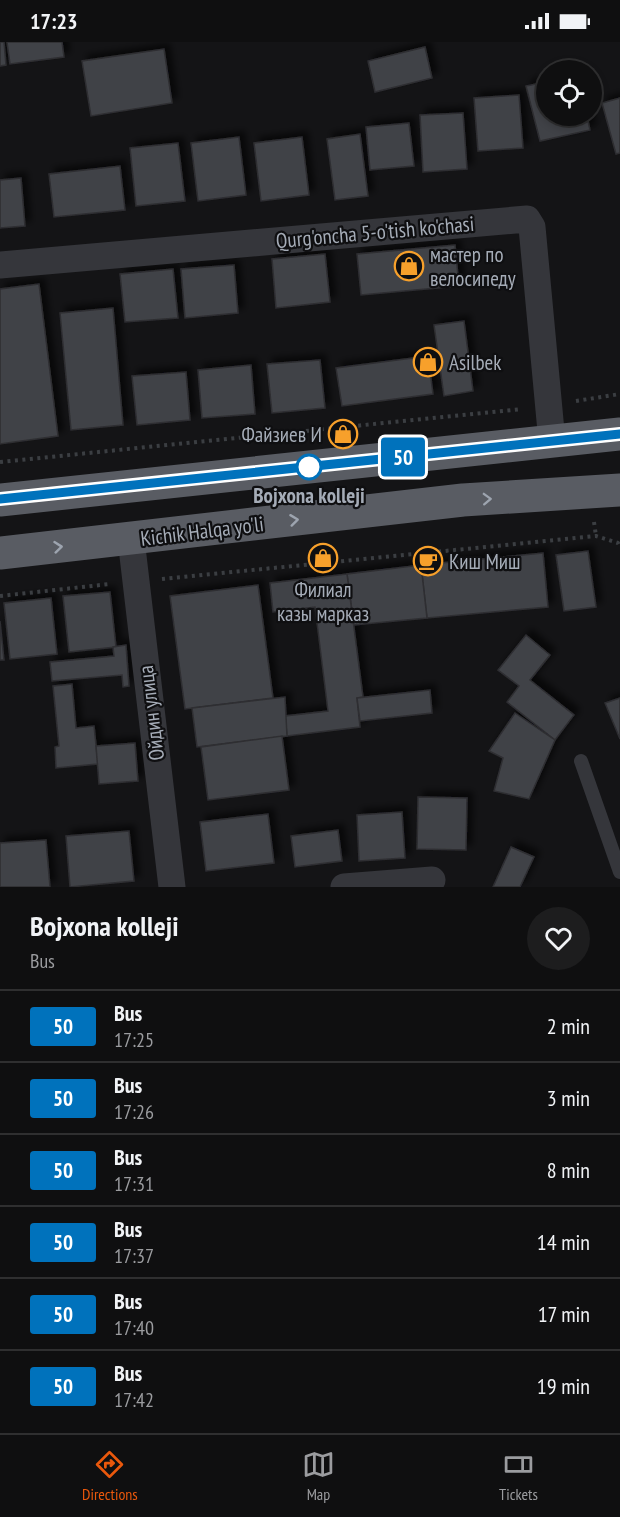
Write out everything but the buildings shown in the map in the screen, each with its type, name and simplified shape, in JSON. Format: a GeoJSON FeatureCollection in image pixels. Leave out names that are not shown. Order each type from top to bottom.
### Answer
{"type":"FeatureCollection","features":[{"type":"Feature","properties":{"kind":"highway"},"geometry":{"type":"LineString","coordinates":[[0,500],[620,434]]}},
{"type":"Feature","properties":{"kind":"highway","name":"Kichik Halqa yo'li"},"geometry":{"type":"LineString","coordinates":[[0,553],[463,500],[620,490]]}},
{"type":"Feature","properties":{"kind":"street","name":"Qurg'oncha 5-o'tish ko'chasi"},"geometry":{"type":"LineString","coordinates":[[0,265],[527,219],[532,227],[547,407],[552,441]]}},
{"type":"Feature","properties":{"kind":"street","name":"Ойдин улица"},"geometry":{"type":"LineString","coordinates":[[131,539],[172,887]]}},
{"type":"Feature","properties":{"kind":"street"},"geometry":{"type":"LineString","coordinates":[[344,887],[432,880]]}},
{"type":"Feature","properties":{"kind":"lane"},"geometry":{"type":"LineString","coordinates":[[581,761],[620,872]]}},
{"type":"Feature","properties":{"kind":"path"},"geometry":{"type":"LineString","coordinates":[[0,462],[547,407],[620,394]]}},
{"type":"Feature","properties":{"kind":"path"},"geometry":{"type":"LineString","coordinates":[[593,520],[596,536]]}},
{"type":"Feature","properties":{"kind":"path"},"geometry":{"type":"LineString","coordinates":[[0,596],[596,536],[619,544]]}},
{"type":"Feature","properties":{"kind":"bus line","name":"50"},"geometry":{"type":"LineString","coordinates":[[0,499],[620,434]]}},
{"type":"Feature","properties":{"kind":"place","name":"мастер по велосипеду"},"geometry":{"type":"Point","coordinates":[409,266]}},
{"type":"Feature","properties":{"kind":"place","name":"Asilbek"},"geometry":{"type":"Point","coordinates":[428,362]}},
{"type":"Feature","properties":{"kind":"place","name":"Файзиев И"},"geometry":{"type":"Point","coordinates":[343,434]}},
{"type":"Feature","properties":{"kind":"place","name":"Bojxona kolleji"},"geometry":{"type":"Point","coordinates":[309,467]}},
{"type":"Feature","properties":{"kind":"place","name":"Филиал казы марказ"},"geometry":{"type":"Point","coordinates":[323,558]}},
{"type":"Feature","properties":{"kind":"place","name":"Киш Миш"},"geometry":{"type":"Point","coordinates":[428,561]}}]}
